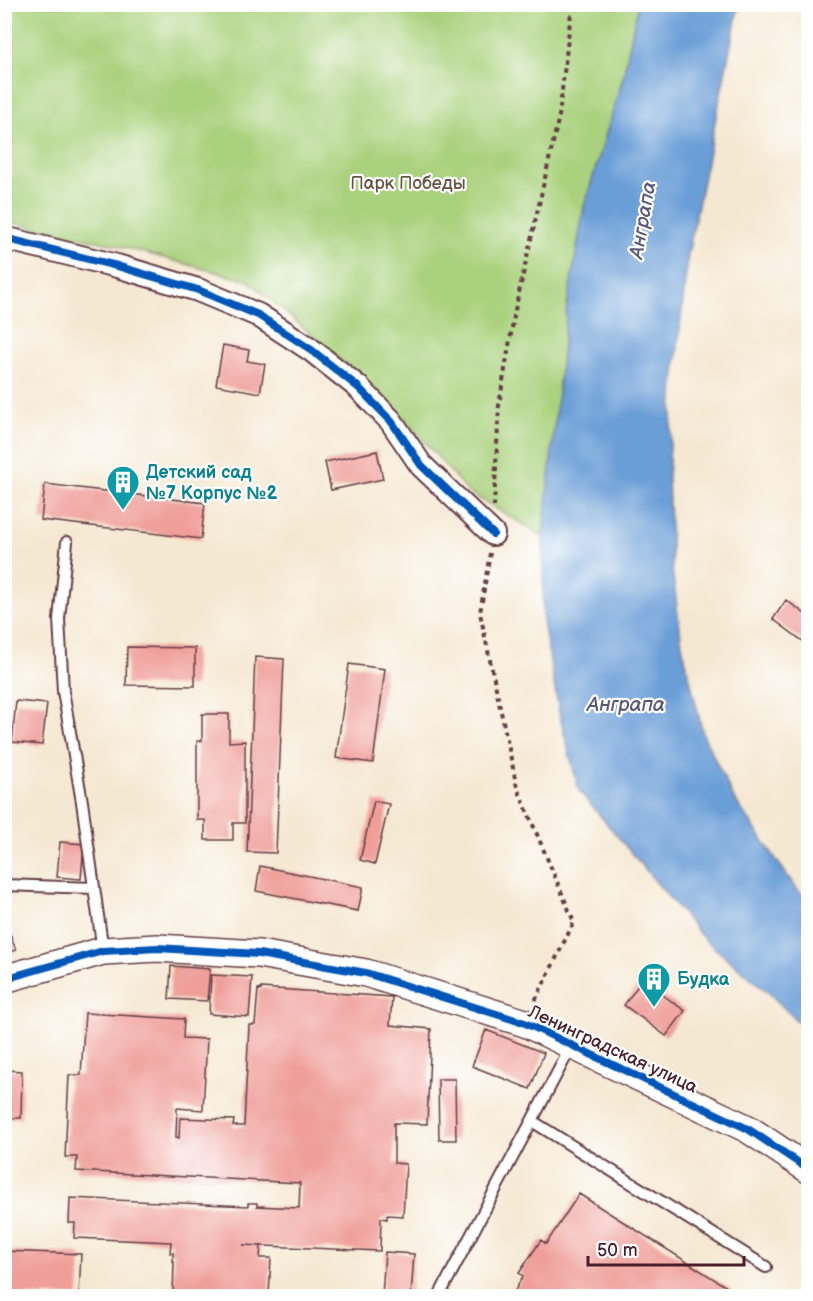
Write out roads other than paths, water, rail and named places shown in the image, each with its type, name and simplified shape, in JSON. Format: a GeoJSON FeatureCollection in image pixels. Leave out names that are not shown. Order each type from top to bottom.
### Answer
{"type":"FeatureCollection","features":[{"type":"Feature","properties":{"kind":"street"},"geometry":{"type":"LineString","coordinates":[[4,238],[117,266],[198,290],[258,315],[310,349],[358,387],[391,421],[421,465],[493,534]]}},
{"type":"Feature","properties":{"kind":"street","name":"Ленинградская улица"},"geometry":{"type":"LineString","coordinates":[[4,979],[103,951],[157,948],[259,954],[366,973],[525,1023],[748,1129],[808,1169]]}},
{"type":"Feature","properties":{"kind":"lane"},"geometry":{"type":"LineString","coordinates":[[67,542],[59,619],[63,691],[103,951]]}},
{"type":"Feature","properties":{"kind":"lane"},"geometry":{"type":"LineString","coordinates":[[4,885],[94,888]]}},
{"type":"Feature","properties":{"kind":"lane"},"geometry":{"type":"LineString","coordinates":[[439,1296],[572,1045]]}},
{"type":"Feature","properties":{"kind":"lane"},"geometry":{"type":"LineString","coordinates":[[532,1121],[766,1267]]}},
{"type":"Feature","properties":{"kind":"water","name":"Анграпа"},"geometry":{"type":"Polygon","coordinates":[[[638,4],[739,5],[688,254],[674,383],[668,479],[672,568],[682,645],[703,734],[733,797],[796,888],[808,899],[808,1032],[769,993],[705,940],[579,791],[560,717],[543,622],[543,536],[567,306],[584,207],[623,78],[638,4]]]}},
{"type":"Feature","properties":{"kind":"place","name":"Детский сад №7 Корпус №2"},"geometry":{"type":"Point","coordinates":[123,511]}},
{"type":"Feature","properties":{"kind":"place","name":"Будка"},"geometry":{"type":"Point","coordinates":[654,1008]}},
{"type":"Feature","properties":{"kind":"park label","name":"Парк Победы"},"geometry":{"type":"Point","coordinates":[408,183]}}]}
